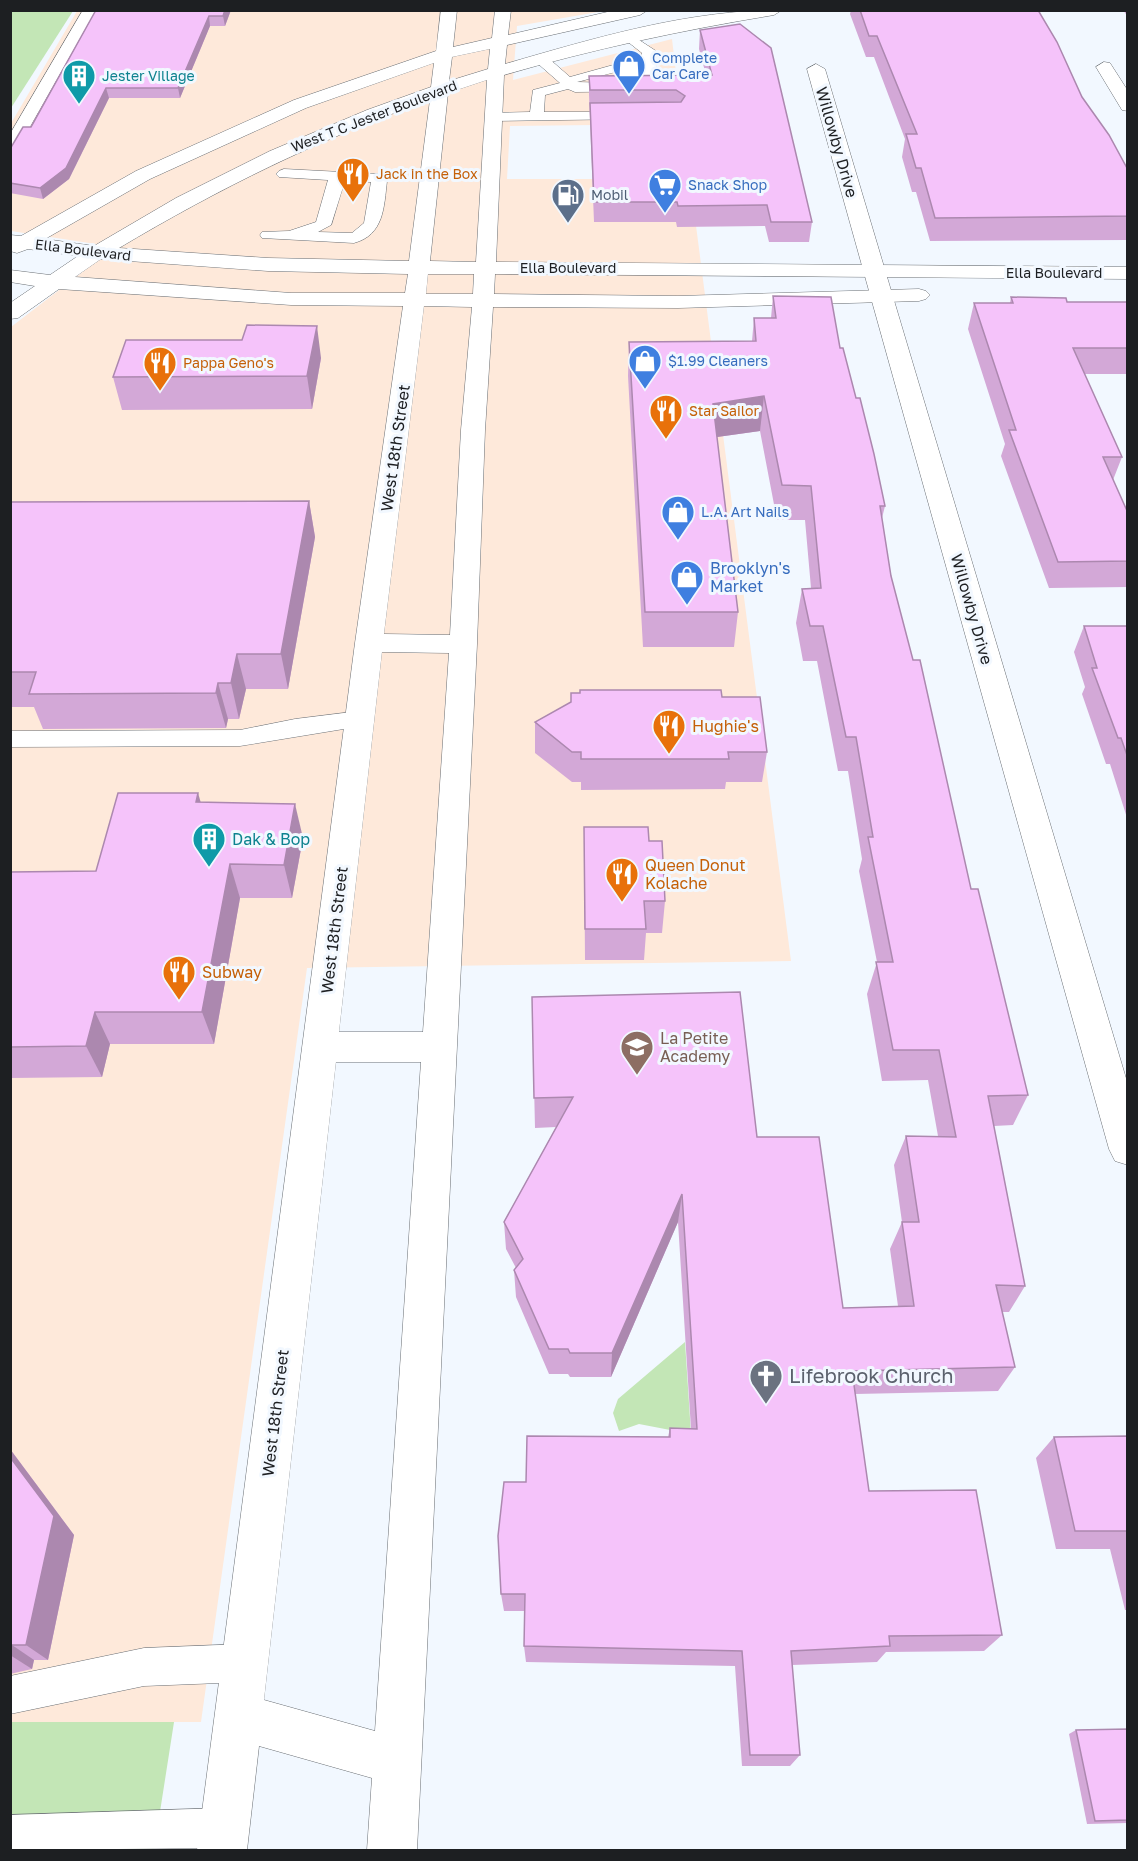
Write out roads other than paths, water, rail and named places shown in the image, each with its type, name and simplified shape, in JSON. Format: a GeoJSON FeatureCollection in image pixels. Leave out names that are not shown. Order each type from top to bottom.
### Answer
{"type":"FeatureCollection","features":[{"type":"Feature","properties":{"kind":"main road","name":"West 18th Street"},"geometry":{"type":"LineString","coordinates":[[223,1839],[369,643],[417,284],[449,10]]}},
{"type":"Feature","properties":{"kind":"main road"},"geometry":{"type":"LineString","coordinates":[[392,1851],[481,302],[491,194],[492,117],[503,10]]}},
{"type":"Feature","properties":{"kind":"main road","name":"West T C Jester Boulevard"},"geometry":{"type":"LineString","coordinates":[[15,245],[143,175],[300,105],[444,54],[640,10]]}},
{"type":"Feature","properties":{"kind":"main road","name":"West T C Jester Boulevard"},"geometry":{"type":"LineString","coordinates":[[10,313],[94,254],[263,159],[438,90],[495,71],[675,27],[774,10]]}},
{"type":"Feature","properties":{"kind":"main road"},"geometry":{"type":"LineString","coordinates":[[1104,68],[1128,106]]}},
{"type":"Feature","properties":{"kind":"main road","name":"Willowby Drive"},"geometry":{"type":"LineString","coordinates":[[816,69],[1128,1149]]}},
{"type":"Feature","properties":{"kind":"main road"},"geometry":{"type":"LineString","coordinates":[[219,140],[263,159]]}},
{"type":"Feature","properties":{"kind":"main road","name":"Ella Boulevard"},"geometry":{"type":"LineString","coordinates":[[15,245],[417,284],[481,302],[781,300],[879,284],[1128,273]]}},
{"type":"Feature","properties":{"kind":"main road","name":"Ella Boulevard"},"geometry":{"type":"LineString","coordinates":[[10,276],[53,282],[291,298],[417,284],[484,268],[700,268],[879,284],[940,295]]}},
{"type":"Feature","properties":{"kind":"main road"},"geometry":{"type":"LineString","coordinates":[[369,643],[463,644]]}},
{"type":"Feature","properties":{"kind":"main road"},"geometry":{"type":"LineString","coordinates":[[320,1047],[439,1047]]}},
{"type":"Feature","properties":{"kind":"main road"},"geometry":{"type":"LineString","coordinates":[[239,1717],[396,1761]]}},
{"type":"Feature","properties":{"kind":"lane"},"geometry":{"type":"LineString","coordinates":[[10,148],[90,10]]}},
{"type":"Feature","properties":{"kind":"lane"},"geometry":{"type":"LineString","coordinates":[[541,59],[575,88],[651,88],[649,51],[630,38]]}},
{"type":"Feature","properties":{"kind":"lane"},"geometry":{"type":"LineString","coordinates":[[537,117],[538,93],[649,59]]}},
{"type":"Feature","properties":{"kind":"lane"},"geometry":{"type":"LineString","coordinates":[[492,117],[644,116]]}},
{"type":"Feature","properties":{"kind":"lane"},"geometry":{"type":"LineString","coordinates":[[268,235],[320,239],[354,238],[369,232],[379,181],[374,177],[284,174]]}},
{"type":"Feature","properties":{"kind":"lane"},"geometry":{"type":"LineString","coordinates":[[291,235],[323,225],[336,180],[343,175]]}},
{"type":"Feature","properties":{"kind":"lane"},"geometry":{"type":"LineString","coordinates":[[10,739],[240,738],[295,727],[360,719]]}},
{"type":"Feature","properties":{"kind":"lane"},"geometry":{"type":"LineString","coordinates":[[10,1695],[40,1693],[109,1672],[182,1662],[245,1663]]}},
{"type":"Feature","properties":{"kind":"lane"},"geometry":{"type":"LineString","coordinates":[[10,1835],[223,1839]]}},
{"type":"Feature","properties":{"kind":"place","name":"Complete Car Care"},"geometry":{"type":"Point","coordinates":[629,95]}},
{"type":"Feature","properties":{"kind":"place","name":"Jester Village"},"geometry":{"type":"Point","coordinates":[79,105]}},
{"type":"Feature","properties":{"kind":"place","name":"Jack in the Box"},"geometry":{"type":"Point","coordinates":[353,203]}},
{"type":"Feature","properties":{"kind":"place","name":"Snack Shop"},"geometry":{"type":"Point","coordinates":[665,214]}},
{"type":"Feature","properties":{"kind":"place","name":"Mobil"},"geometry":{"type":"Point","coordinates":[568,224]}},
{"type":"Feature","properties":{"kind":"place","name":"$1.99 Cleaners"},"geometry":{"type":"Point","coordinates":[645,390]}},
{"type":"Feature","properties":{"kind":"place","name":"Pappa Geno's"},"geometry":{"type":"Point","coordinates":[160,392]}},
{"type":"Feature","properties":{"kind":"place","name":"Star Sailor"},"geometry":{"type":"Point","coordinates":[666,440]}},
{"type":"Feature","properties":{"kind":"place","name":"L.A. Art Nails"},"geometry":{"type":"Point","coordinates":[678,541]}},
{"type":"Feature","properties":{"kind":"place","name":"Brooklyn's Market"},"geometry":{"type":"Point","coordinates":[687,606]}},
{"type":"Feature","properties":{"kind":"place","name":"Hughie's"},"geometry":{"type":"Point","coordinates":[669,755]}},
{"type":"Feature","properties":{"kind":"place","name":"Dak & Bop"},"geometry":{"type":"Point","coordinates":[209,868]}},
{"type":"Feature","properties":{"kind":"place","name":"Queen Donut Kolache"},"geometry":{"type":"Point","coordinates":[622,903]}},
{"type":"Feature","properties":{"kind":"place","name":"Subway"},"geometry":{"type":"Point","coordinates":[179,1001]}},
{"type":"Feature","properties":{"kind":"place","name":"La Petite Academy"},"geometry":{"type":"Point","coordinates":[637,1076]}},
{"type":"Feature","properties":{"kind":"place","name":"Lifebrook Church"},"geometry":{"type":"Point","coordinates":[766,1405]}}]}
